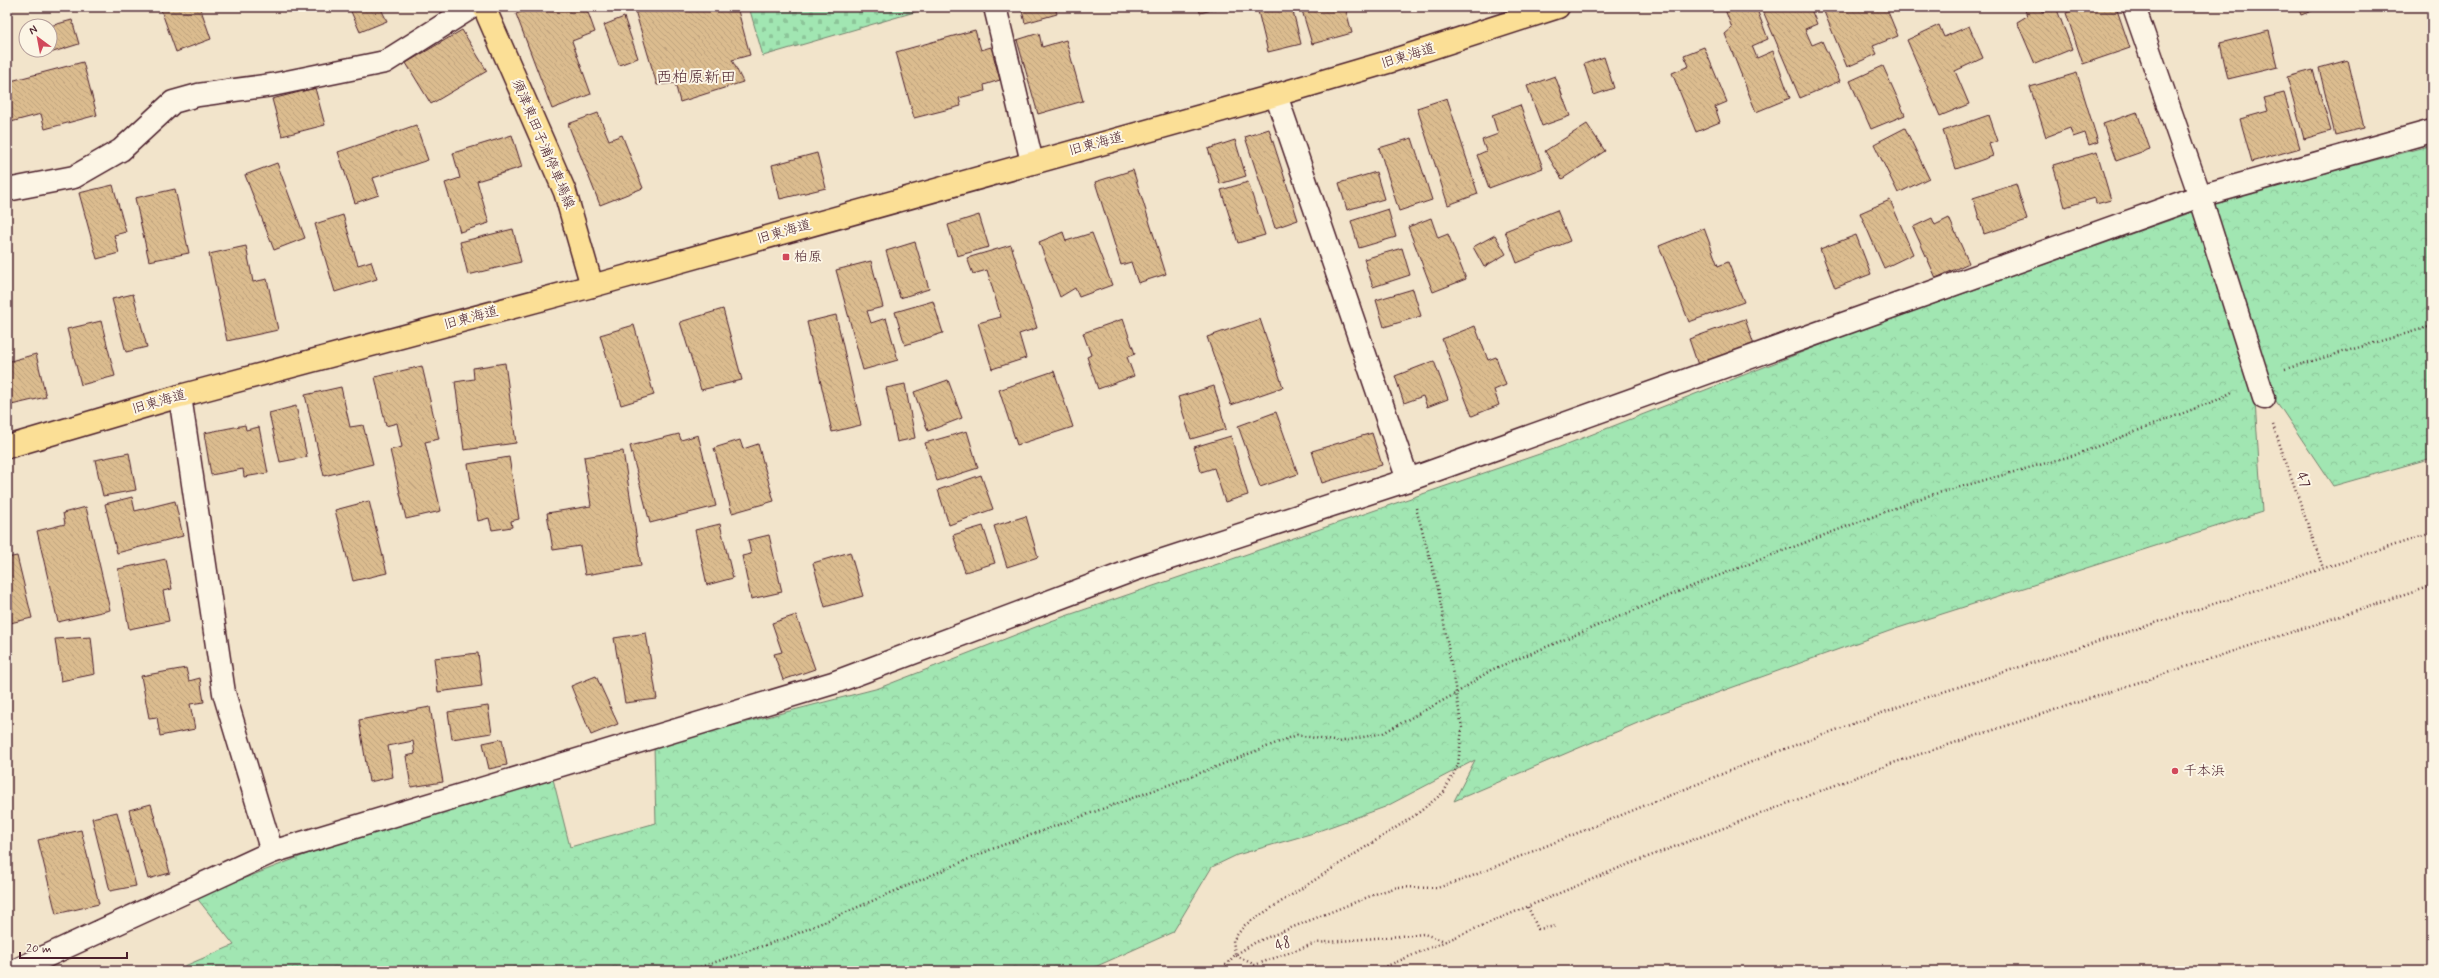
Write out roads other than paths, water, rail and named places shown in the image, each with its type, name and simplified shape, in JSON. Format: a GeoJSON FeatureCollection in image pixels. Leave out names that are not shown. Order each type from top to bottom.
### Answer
{"type":"FeatureCollection","features":[{"type":"Feature","properties":{"kind":"main road","name":"須津東田子浦停車場線"},"geometry":{"type":"LineString","coordinates":[[484,7],[566,192],[592,286]]}},
{"type":"Feature","properties":{"kind":"main road","name":"旧東海道"},"geometry":{"type":"LineString","coordinates":[[7,446],[180,396],[592,286],[1276,94],[1388,62],[1558,7]]}},
{"type":"Feature","properties":{"kind":"street"},"geometry":{"type":"LineString","coordinates":[[7,190],[74,177],[121,150],[173,102],[198,96],[272,85],[385,62],[472,7]]}},
{"type":"Feature","properties":{"kind":"street"},"geometry":{"type":"LineString","coordinates":[[995,7],[1032,162]]}},
{"type":"Feature","properties":{"kind":"street"},"geometry":{"type":"LineString","coordinates":[[2134,7],[2200,196],[2264,398]]}},
{"type":"Feature","properties":{"kind":"street"},"geometry":{"type":"LineString","coordinates":[[1276,94],[1408,480]]}},
{"type":"Feature","properties":{"kind":"street"},"geometry":{"type":"LineString","coordinates":[[14,971],[272,852],[833,683],[1136,569],[1408,480],[2200,196],[2432,131]]}},
{"type":"Feature","properties":{"kind":"street"},"geometry":{"type":"LineString","coordinates":[[180,396],[224,693],[272,852]]}},
{"type":"Feature","properties":{"kind":"place","name":"柏原"},"geometry":{"type":"Point","coordinates":[786,257]}},
{"type":"Feature","properties":{"kind":"place","name":"千本浜"},"geometry":{"type":"Point","coordinates":[2175,771]}},
{"type":"Feature","properties":{"kind":"district","name":"西柏原新田"},"geometry":{"type":"Point","coordinates":[696,77]}}]}
